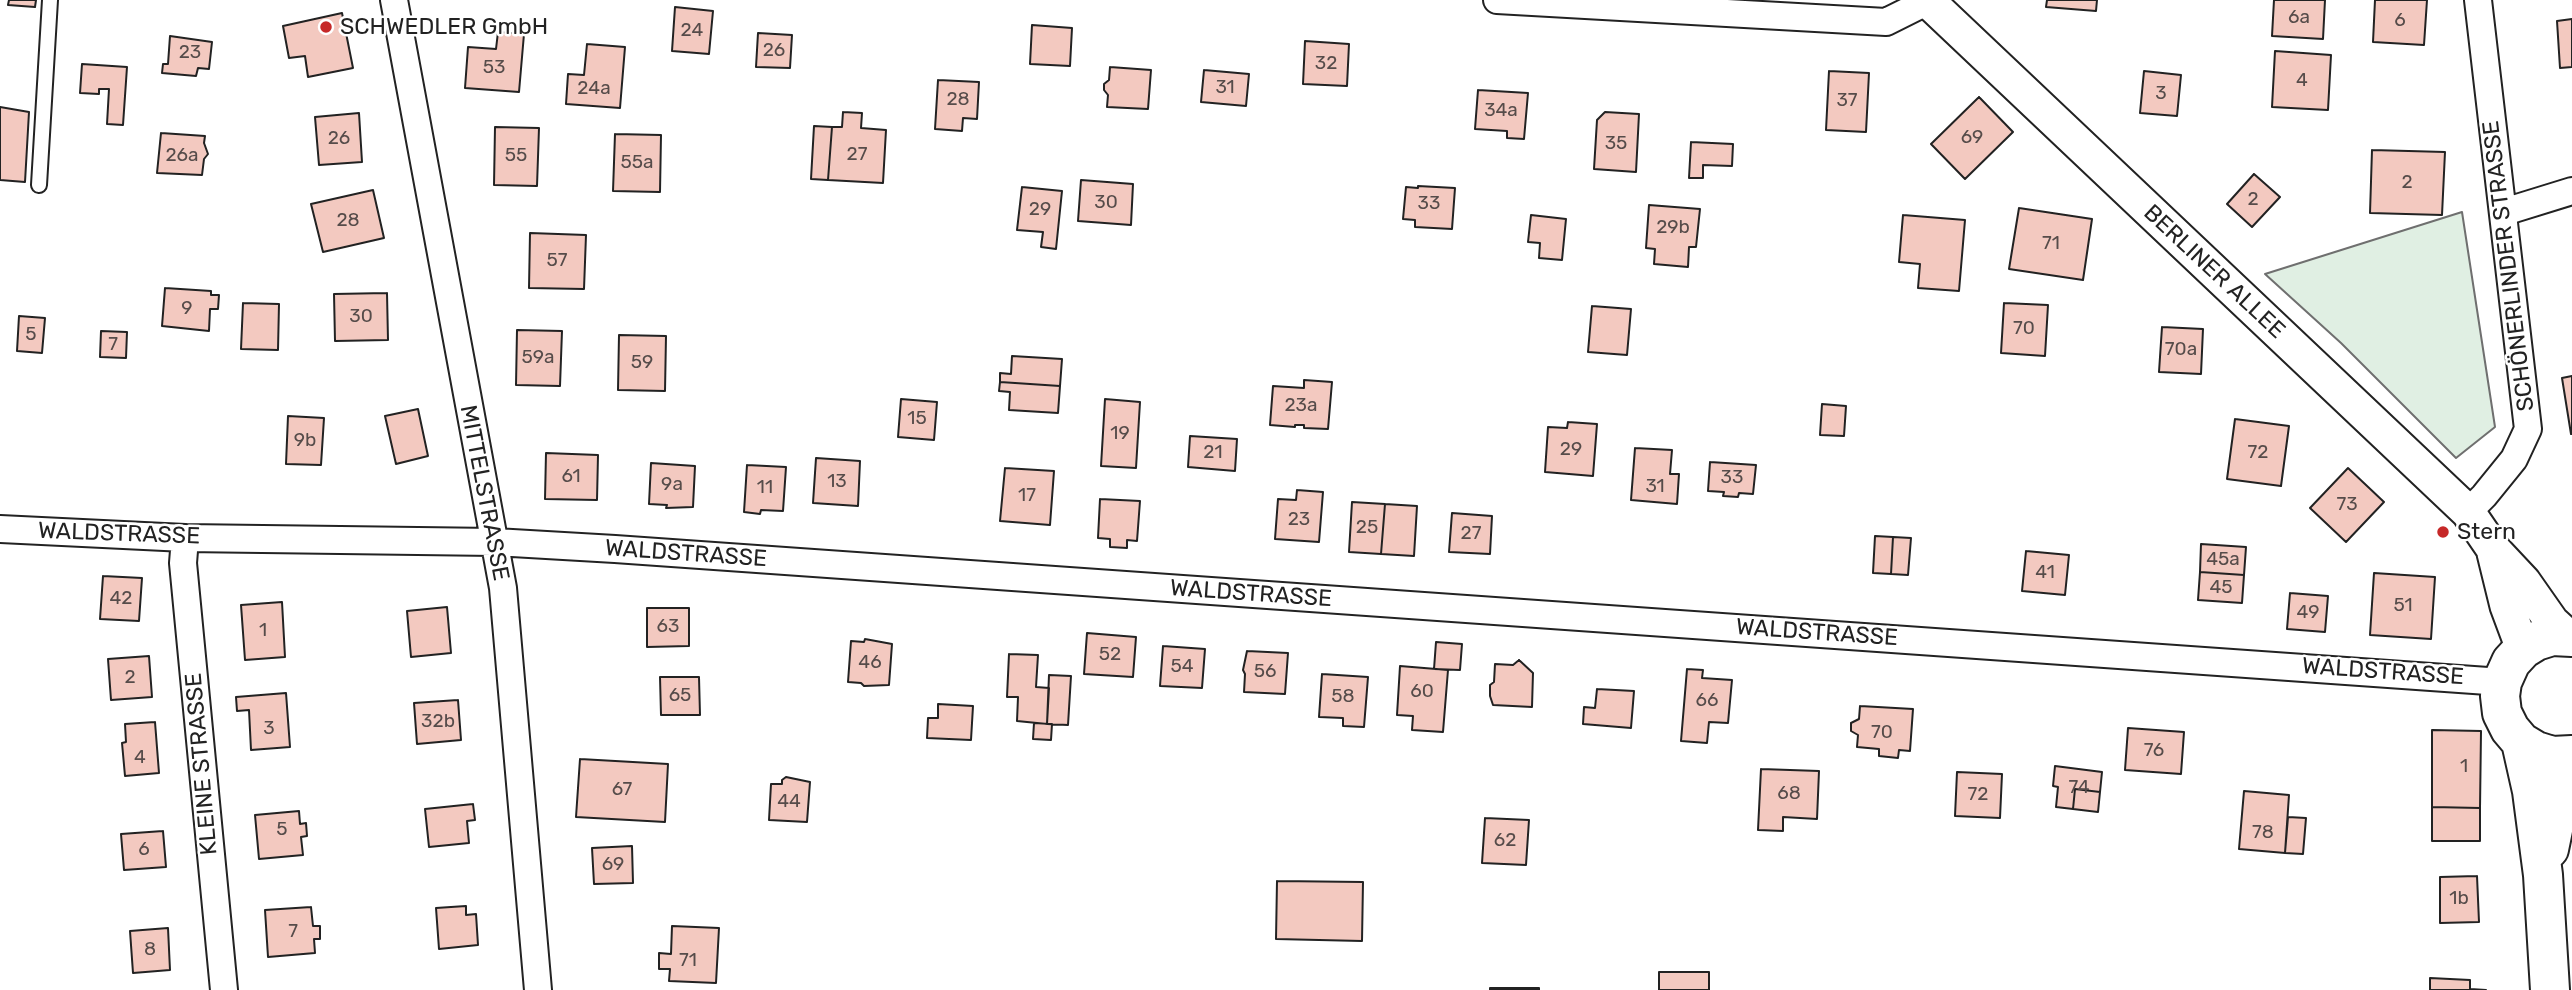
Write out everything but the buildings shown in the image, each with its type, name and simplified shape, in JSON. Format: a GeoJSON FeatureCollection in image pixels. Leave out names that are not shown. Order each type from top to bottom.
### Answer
{"type":"FeatureCollection","features":[{"type":"Feature","properties":{"kind":"main road"},"geometry":{"type":"LineString","coordinates":[[2570,637],[2552,636],[2536,640],[2523,649],[2511,662],[2502,682],[2500,696],[2502,713],[2521,743],[2552,756],[2572,755]]}},
{"type":"Feature","properties":{"kind":"main road"},"geometry":{"type":"LineString","coordinates":[[2521,743],[2532,791],[2543,875],[2550,990]]}},
{"type":"Feature","properties":{"kind":"main road"},"geometry":{"type":"LineString","coordinates":[[2543,875],[2564,778],[2572,767]]}},
{"type":"Feature","properties":{"kind":"street","name":"MITTELSTRASSE"},"geometry":{"type":"LineString","coordinates":[[394,0],[503,588],[538,990]]}},
{"type":"Feature","properties":{"kind":"street"},"geometry":{"type":"LineString","coordinates":[[1497,0],[1886,22],[1928,1]]}},
{"type":"Feature","properties":{"kind":"street","name":"SCHÖNERLINDER STRASSE"},"geometry":{"type":"LineString","coordinates":[[2468,512],[2514,459],[2528,429],[2478,0]]}},
{"type":"Feature","properties":{"kind":"street","name":"BERLINER ALLEE"},"geometry":{"type":"LineString","coordinates":[[1928,1],[2468,512],[2494,550],[2524,582],[2552,622],[2570,637]]}},
{"type":"Feature","properties":{"kind":"street"},"geometry":{"type":"LineString","coordinates":[[2504,212],[2572,191]]}},
{"type":"Feature","properties":{"kind":"street","name":"WALDSTRASSE"},"geometry":{"type":"LineString","coordinates":[[0,529],[185,538],[495,542],[2502,682]]}},
{"type":"Feature","properties":{"kind":"street","name":"KLEINE STRASSE"},"geometry":{"type":"LineString","coordinates":[[185,538],[183,563],[223,990]]}},
{"type":"Feature","properties":{"kind":"street","name":"BERLINER ALLEE"},"geometry":{"type":"LineString","coordinates":[[2494,550],[2507,607],[2523,649]]}},
{"type":"Feature","properties":{"kind":"lane"},"geometry":{"type":"LineString","coordinates":[[39,186],[50,0]]}},
{"type":"Feature","properties":{"kind":"green space"},"geometry":{"type":"Polygon","coordinates":[[[2462,212],[2495,427],[2456,458],[2341,343],[2265,274],[2462,212]]]}},
{"type":"Feature","properties":{"kind":"place","name":"SCHWEDLER GmbH"},"geometry":{"type":"Point","coordinates":[326,27]}},
{"type":"Feature","properties":{"kind":"place","name":"Stern"},"geometry":{"type":"Point","coordinates":[2443,532]}}]}
